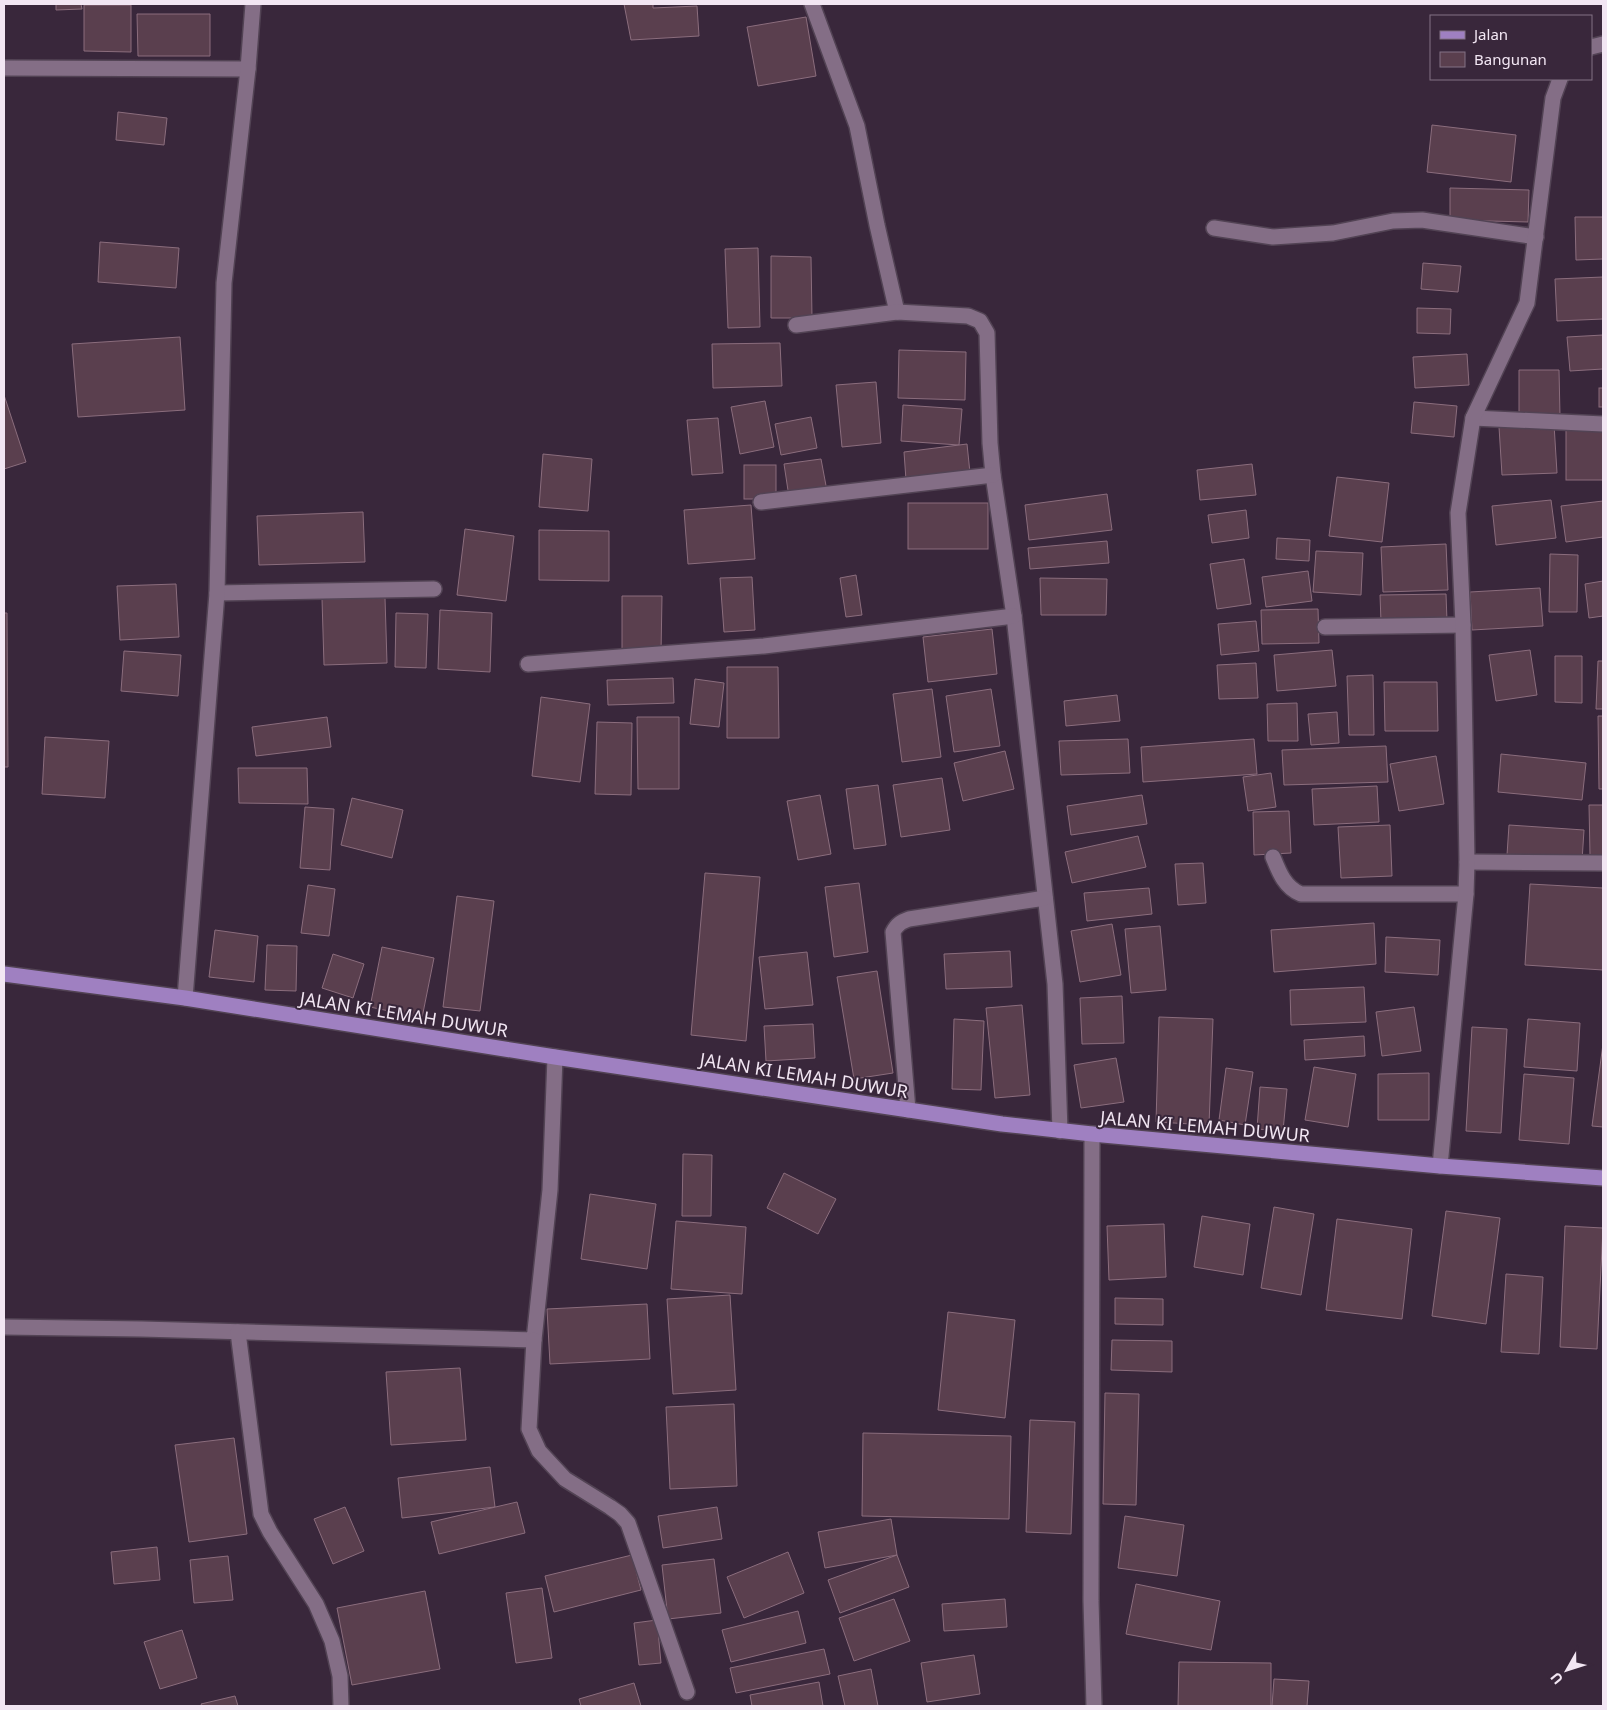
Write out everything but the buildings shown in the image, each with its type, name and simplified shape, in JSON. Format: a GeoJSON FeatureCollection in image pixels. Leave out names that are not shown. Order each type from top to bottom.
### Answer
{"type":"FeatureCollection","features":[{"type":"Feature","properties":{"kind":"main road","name":"JALAN KI LEMAH DUWUR"},"geometry":{"type":"LineString","coordinates":[[4,974],[185,998],[908,1110],[1060,1131],[1440,1166],[1603,1178]]}},
{"type":"Feature","properties":{"kind":"street"},"geometry":{"type":"LineString","coordinates":[[185,998],[216,593],[224,283],[248,69],[253,4]]}},
{"type":"Feature","properties":{"kind":"street"},"geometry":{"type":"LineString","coordinates":[[812,4],[857,126],[897,312]]}},
{"type":"Feature","properties":{"kind":"street"},"geometry":{"type":"LineString","coordinates":[[4,68],[248,69]]}},
{"type":"Feature","properties":{"kind":"street"},"geometry":{"type":"LineString","coordinates":[[1440,1166],[1466,894],[1467,862],[1463,625],[1458,514],[1472,418],[1527,303],[1553,98],[1560,80]]}},
{"type":"Feature","properties":{"kind":"street"},"geometry":{"type":"LineString","coordinates":[[1214,228],[1274,237],[1333,233],[1406,220],[1422,220],[1536,238]]}},
{"type":"Feature","properties":{"kind":"street"},"geometry":{"type":"LineString","coordinates":[[796,324],[897,312],[968,316],[980,321],[988,333],[990,443],[993,475],[1014,616],[1055,984],[1060,1131]]}},
{"type":"Feature","properties":{"kind":"street"},"geometry":{"type":"LineString","coordinates":[[1472,418],[1603,424]]}},
{"type":"Feature","properties":{"kind":"street"},"geometry":{"type":"LineString","coordinates":[[761,502],[993,475]]}},
{"type":"Feature","properties":{"kind":"street"},"geometry":{"type":"LineString","coordinates":[[216,593],[434,590]]}},
{"type":"Feature","properties":{"kind":"street"},"geometry":{"type":"LineString","coordinates":[[528,664],[764,646],[1014,616]]}},
{"type":"Feature","properties":{"kind":"street"},"geometry":{"type":"LineString","coordinates":[[1325,627],[1463,625]]}},
{"type":"Feature","properties":{"kind":"street"},"geometry":{"type":"LineString","coordinates":[[1273,857],[1287,884],[1293,891],[1301,894],[1466,894]]}},
{"type":"Feature","properties":{"kind":"street"},"geometry":{"type":"LineString","coordinates":[[1467,862],[1603,863]]}},
{"type":"Feature","properties":{"kind":"street"},"geometry":{"type":"LineString","coordinates":[[908,1110],[892,932],[896,926],[909,919],[1045,898]]}},
{"type":"Feature","properties":{"kind":"street"},"geometry":{"type":"LineString","coordinates":[[555,1056],[550,1190],[534,1340],[529,1429],[539,1451],[565,1479],[615,1510],[628,1523],[686,1692]]}},
{"type":"Feature","properties":{"kind":"street"},"geometry":{"type":"LineString","coordinates":[[1092,1134],[1091,1601],[1094,1706]]}},
{"type":"Feature","properties":{"kind":"street"},"geometry":{"type":"LineString","coordinates":[[4,1328],[142,1329],[534,1340]]}},
{"type":"Feature","properties":{"kind":"street"},"geometry":{"type":"LineString","coordinates":[[238,1332],[261,1514],[270,1532],[316,1604],[332,1641],[340,1676],[341,1706]]}}]}
